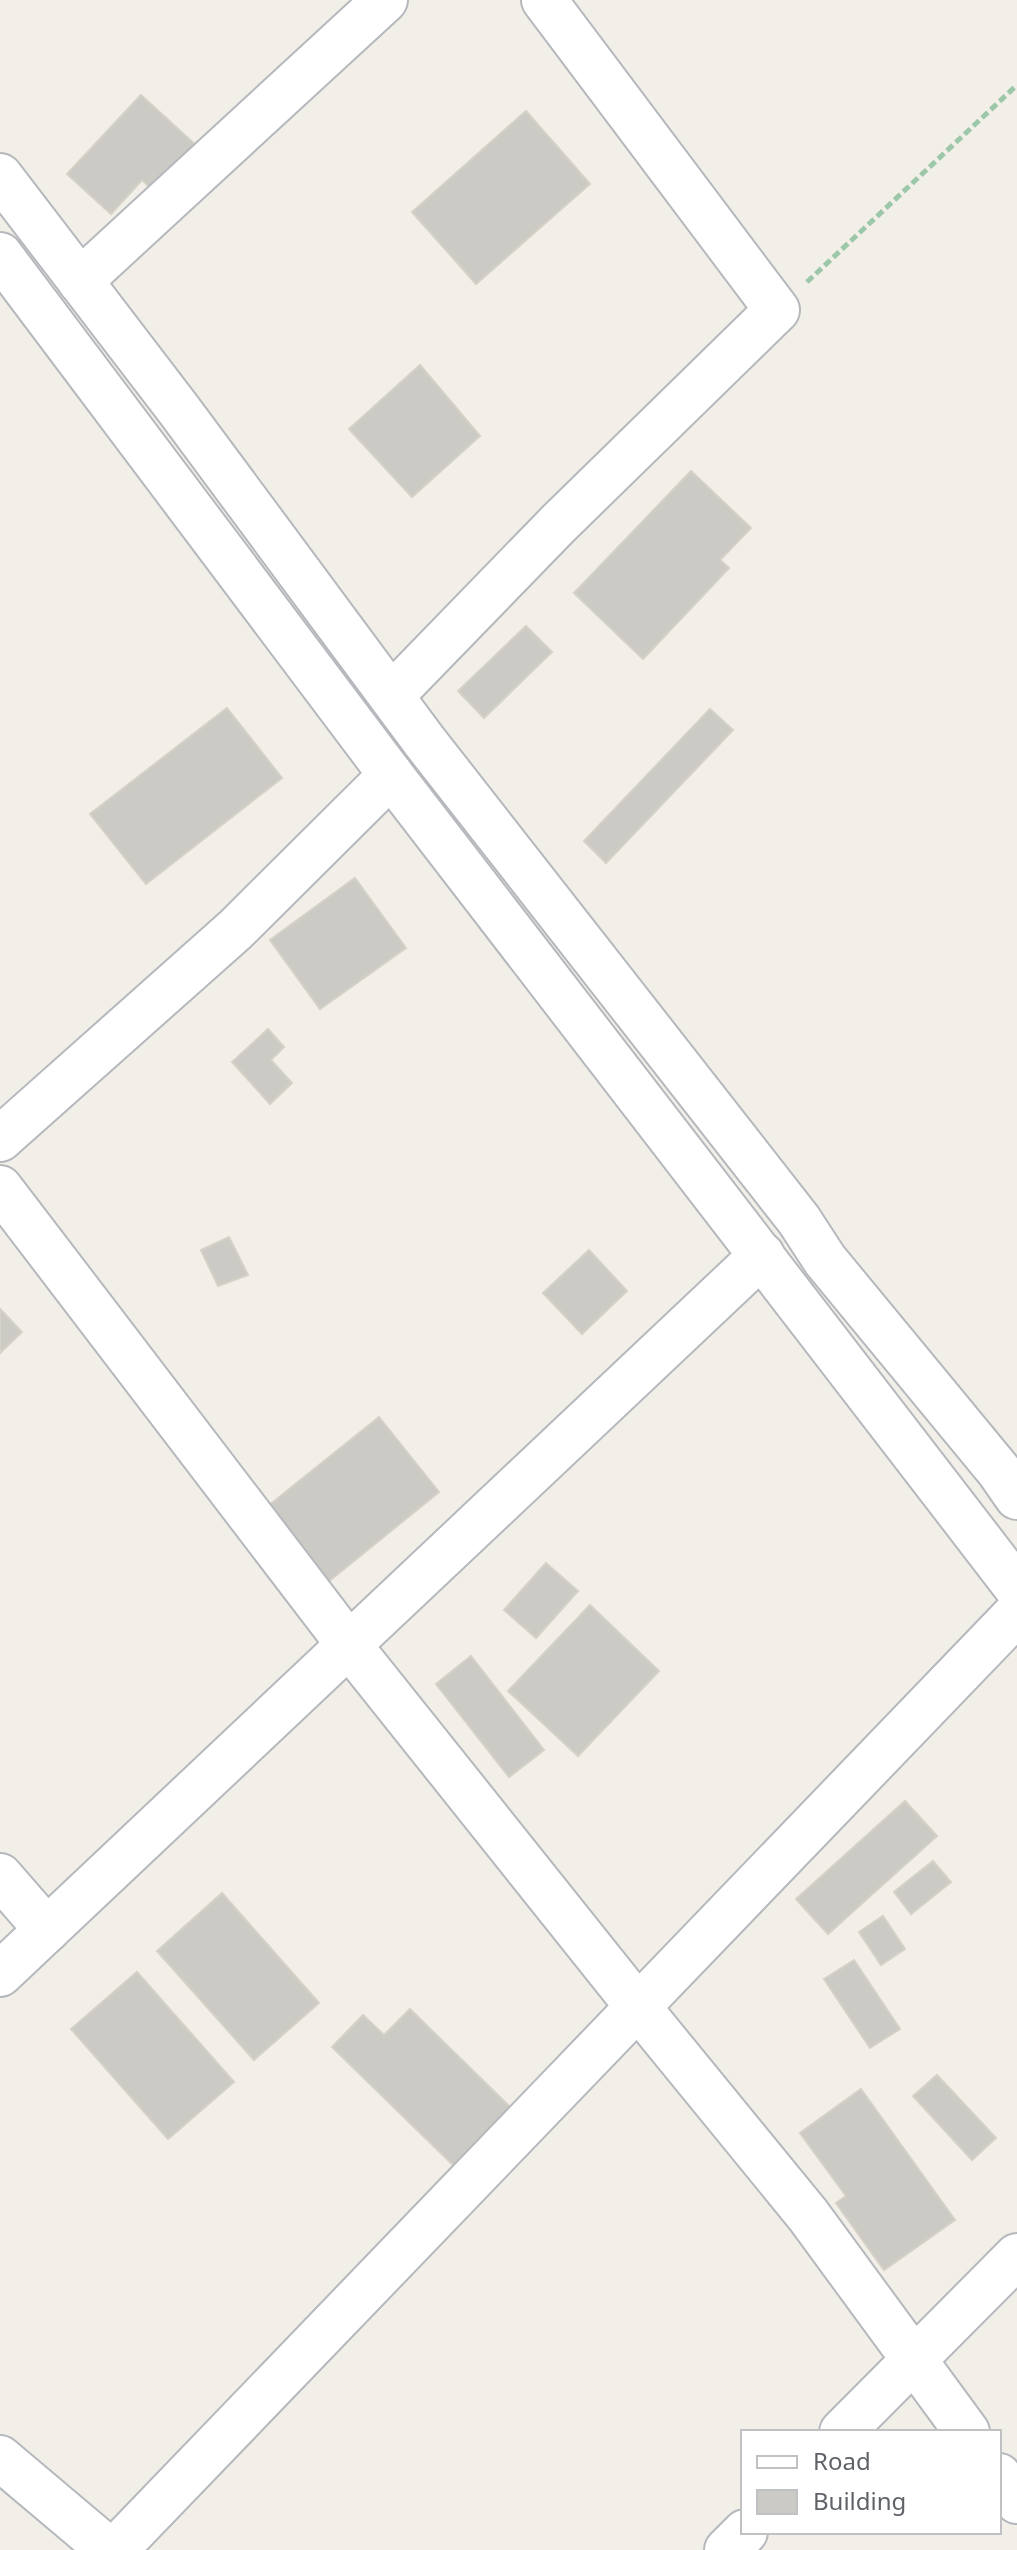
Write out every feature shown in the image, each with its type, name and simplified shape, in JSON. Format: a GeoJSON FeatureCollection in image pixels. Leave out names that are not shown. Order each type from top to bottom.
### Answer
{"type":"FeatureCollection","features":[{"type":"Feature","properties":{"kind":"street"},"geometry":{"type":"LineString","coordinates":[[80,281],[385,0]]}},
{"type":"Feature","properties":{"kind":"street"},"geometry":{"type":"LineString","coordinates":[[392,695],[558,524],[777,310],[544,0]]}},
{"type":"Feature","properties":{"kind":"street"},"geometry":{"type":"LineString","coordinates":[[0,176],[425,742],[799,1220],[825,1260],[1017,1497]]}},
{"type":"Feature","properties":{"kind":"street"},"geometry":{"type":"LineString","coordinates":[[0,255],[391,775],[1017,1588]]}},
{"type":"Feature","properties":{"kind":"street"},"geometry":{"type":"LineString","coordinates":[[0,1139],[235,930],[391,775]]}},
{"type":"Feature","properties":{"kind":"street"},"geometry":{"type":"LineString","coordinates":[[0,1188],[349,1645],[808,2215],[966,2430]]}},
{"type":"Feature","properties":{"kind":"street"},"geometry":{"type":"LineString","coordinates":[[0,1974],[762,1255]]}},
{"type":"Feature","properties":{"kind":"street"},"geometry":{"type":"LineString","coordinates":[[115,2550],[1017,1613]]}},
{"type":"Feature","properties":{"kind":"street"},"geometry":{"type":"LineString","coordinates":[[0,1876],[47,1930]]}},
{"type":"Feature","properties":{"kind":"street"},"geometry":{"type":"LineString","coordinates":[[844,2430],[1017,2256]]}},
{"type":"Feature","properties":{"kind":"street"},"geometry":{"type":"LineString","coordinates":[[0,2458],[109,2550]]}},
{"type":"Feature","properties":{"kind":"street"},"geometry":{"type":"LineString","coordinates":[[1001,2479],[1017,2501]]}},
{"type":"Feature","properties":{"kind":"street"},"geometry":{"type":"LineString","coordinates":[[727,2550],[743,2534]]}},
{"type":"Feature","properties":{"kind":"path"},"geometry":{"type":"LineString","coordinates":[[777,310],[1017,85]]}},
{"type":"Feature","properties":{"kind":"building"},"geometry":{"type":"Polygon","coordinates":[[[141,95],[199,148],[157,194],[142,180],[111,214],[67,174],[141,95]]]}},
{"type":"Feature","properties":{"kind":"building"},"geometry":{"type":"Polygon","coordinates":[[[526,111],[590,184],[476,284],[412,212],[526,111]]]}},
{"type":"Feature","properties":{"kind":"building"},"geometry":{"type":"Polygon","coordinates":[[[420,365],[480,436],[412,497],[349,429],[420,365]]]}},
{"type":"Feature","properties":{"kind":"building"},"geometry":{"type":"Polygon","coordinates":[[[691,471],[751,528],[720,560],[729,568],[643,659],[574,593],[691,471]]]}},
{"type":"Feature","properties":{"kind":"building"},"geometry":{"type":"Polygon","coordinates":[[[526,626],[552,652],[484,718],[458,691],[526,626]]]}},
{"type":"Feature","properties":{"kind":"building"},"geometry":{"type":"Polygon","coordinates":[[[227,708],[282,778],[146,884],[90,814],[227,708]]]}},
{"type":"Feature","properties":{"kind":"building"},"geometry":{"type":"Polygon","coordinates":[[[710,709],[733,730],[606,863],[584,841],[710,709]]]}},
{"type":"Feature","properties":{"kind":"building"},"geometry":{"type":"Polygon","coordinates":[[[355,878],[406,948],[320,1009],[270,940],[355,878]]]}},
{"type":"Feature","properties":{"kind":"building"},"geometry":{"type":"Polygon","coordinates":[[[268,1029],[284,1047],[271,1060],[292,1083],[270,1104],[232,1062],[268,1029]]]}},
{"type":"Feature","properties":{"kind":"building"},"geometry":{"type":"Polygon","coordinates":[[[229,1237],[248,1275],[218,1286],[201,1250],[229,1237]]]}},
{"type":"Feature","properties":{"kind":"building"},"geometry":{"type":"Polygon","coordinates":[[[589,1250],[627,1291],[582,1334],[543,1293],[589,1250]]]}},
{"type":"Feature","properties":{"kind":"building"},"geometry":{"type":"Polygon","coordinates":[[[0,1309],[22,1332],[0,1353],[0,1309]]]}},
{"type":"Feature","properties":{"kind":"building"},"geometry":{"type":"Polygon","coordinates":[[[379,1417],[439,1492],[328,1582],[267,1507],[379,1417]]]}},
{"type":"Feature","properties":{"kind":"building"},"geometry":{"type":"Polygon","coordinates":[[[546,1563],[578,1591],[536,1638],[504,1610],[546,1563]]]}},
{"type":"Feature","properties":{"kind":"building"},"geometry":{"type":"Polygon","coordinates":[[[590,1605],[659,1671],[578,1756],[508,1691],[590,1605]]]}},
{"type":"Feature","properties":{"kind":"building"},"geometry":{"type":"Polygon","coordinates":[[[471,1656],[544,1750],[509,1777],[436,1684],[471,1656]]]}},
{"type":"Feature","properties":{"kind":"building"},"geometry":{"type":"Polygon","coordinates":[[[905,1801],[937,1836],[828,1934],[796,1899],[905,1801]]]}},
{"type":"Feature","properties":{"kind":"building"},"geometry":{"type":"Polygon","coordinates":[[[933,1861],[951,1882],[911,1914],[894,1892],[933,1861]]]}},
{"type":"Feature","properties":{"kind":"building"},"geometry":{"type":"Polygon","coordinates":[[[222,1893],[319,2003],[254,2060],[157,1951],[222,1893]]]}},
{"type":"Feature","properties":{"kind":"building"},"geometry":{"type":"Polygon","coordinates":[[[883,1916],[905,1949],[881,1965],[859,1932],[883,1916]]]}},
{"type":"Feature","properties":{"kind":"building"},"geometry":{"type":"Polygon","coordinates":[[[854,1960],[900,2029],[870,2048],[824,1979],[854,1960]]]}},
{"type":"Feature","properties":{"kind":"building"},"geometry":{"type":"Polygon","coordinates":[[[137,1972],[234,2082],[168,2139],[71,2029],[137,1972]]]}},
{"type":"Feature","properties":{"kind":"building"},"geometry":{"type":"Polygon","coordinates":[[[410,2009],[510,2107],[453,2165],[332,2047],[363,2015],[384,2035],[410,2009]]]}},
{"type":"Feature","properties":{"kind":"building"},"geometry":{"type":"Polygon","coordinates":[[[937,2075],[996,2138],[972,2160],[913,2096],[937,2075]]]}},
{"type":"Feature","properties":{"kind":"building"},"geometry":{"type":"Polygon","coordinates":[[[861,2089],[955,2220],[884,2270],[836,2203],[846,2196],[800,2133],[861,2089]]]}}]}
